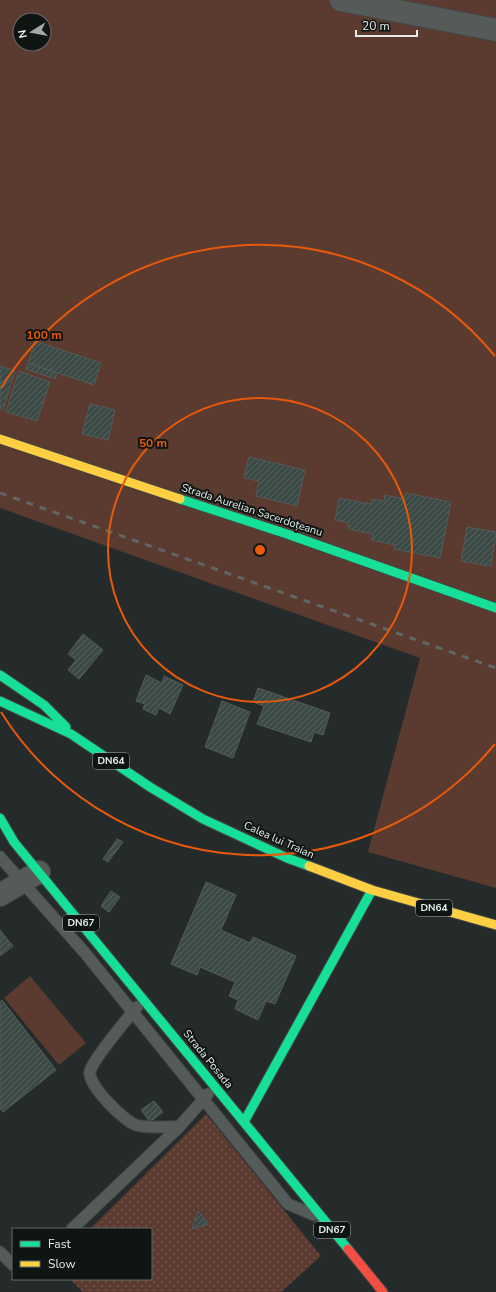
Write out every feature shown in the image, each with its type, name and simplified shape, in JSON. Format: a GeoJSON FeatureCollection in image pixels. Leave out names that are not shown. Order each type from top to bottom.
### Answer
{"type":"FeatureCollection","features":[{"type":"Feature","properties":{"kind":"main road","name":"Strada Aurelian Sacerdoțeanu"},"geometry":{"type":"LineString","coordinates":[[0,439],[287,534],[496,608]]}},
{"type":"Feature","properties":{"kind":"main road","name":"Calea lui Traian"},"geometry":{"type":"LineString","coordinates":[[0,675],[40,702],[60,718],[72,734]]}},
{"type":"Feature","properties":{"kind":"main road","name":"Calea lui Traian"},"geometry":{"type":"LineString","coordinates":[[0,701],[72,734],[150,787],[203,819],[294,861],[372,890],[496,925]]}},
{"type":"Feature","properties":{"kind":"main road","name":"Strada Posada"},"geometry":{"type":"LineString","coordinates":[[0,818],[14,842],[31,877],[144,999],[383,1292]]}},
{"type":"Feature","properties":{"kind":"main road","name":"Strada Posada"},"geometry":{"type":"LineString","coordinates":[[0,833],[14,842]]}},
{"type":"Feature","properties":{"kind":"main road"},"geometry":{"type":"LineString","coordinates":[[244,1122],[372,890]]}},
{"type":"Feature","properties":{"kind":"street"},"geometry":{"type":"LineString","coordinates":[[342,0],[496,30]]}},
{"type":"Feature","properties":{"kind":"street"},"geometry":{"type":"LineString","coordinates":[[0,895],[31,877]]}},
{"type":"Feature","properties":{"kind":"lane"},"geometry":{"type":"LineString","coordinates":[[0,857],[31,877],[133,1012],[288,1204],[322,1218]]}},
{"type":"Feature","properties":{"kind":"lane"},"geometry":{"type":"LineString","coordinates":[[144,999],[91,1069],[92,1080],[111,1105],[131,1122],[141,1126],[179,1127]]}},
{"type":"Feature","properties":{"kind":"lane"},"geometry":{"type":"LineString","coordinates":[[73,1228],[179,1127],[215,1086]]}},
{"type":"Feature","properties":{"kind":"lane"},"geometry":{"type":"LineString","coordinates":[[0,1252],[12,1264]]}},
{"type":"Feature","properties":{"kind":"shaded area"},"geometry":{"type":"Polygon","coordinates":[[[0,0],[496,0],[496,888],[368,852],[420,658],[0,508],[0,0]]]}},
{"type":"Feature","properties":{"kind":"shaded area"},"geometry":{"type":"Polygon","coordinates":[[[30,976],[86,1043],[59,1065],[4,998],[30,976]]]}},
{"type":"Feature","properties":{"kind":"shaded area"},"geometry":{"type":"Polygon","coordinates":[[[206,1114],[321,1256],[281,1292],[83,1292],[71,1280],[152,1280],[152,1228],[91,1228],[206,1114]]]}},
{"type":"Feature","properties":{"kind":"building"},"geometry":{"type":"Polygon","coordinates":[[[35,341],[101,363],[94,385],[28,363],[35,341]]]}},
{"type":"Feature","properties":{"kind":"building"},"geometry":{"type":"Polygon","coordinates":[[[28,363],[57,373],[55,379],[26,369],[28,363]]]}},
{"type":"Feature","properties":{"kind":"building"},"geometry":{"type":"Polygon","coordinates":[[[0,366],[15,371],[3,410],[0,409],[0,366]]]}},
{"type":"Feature","properties":{"kind":"building"},"geometry":{"type":"Polygon","coordinates":[[[19,371],[50,382],[37,421],[6,412],[19,371]]]}},
{"type":"Feature","properties":{"kind":"building"},"geometry":{"type":"Polygon","coordinates":[[[90,404],[115,410],[108,440],[82,434],[90,404]]]}},
{"type":"Feature","properties":{"kind":"building"},"geometry":{"type":"Polygon","coordinates":[[[249,457],[305,470],[297,506],[256,496],[259,481],[244,478],[249,457]]]}},
{"type":"Feature","properties":{"kind":"building"},"geometry":{"type":"Polygon","coordinates":[[[406,493],[451,502],[440,558],[394,549],[395,545],[372,540],[373,534],[348,529],[349,523],[335,520],[339,498],[371,504],[372,499],[384,501],[385,495],[404,499],[406,493]]]}},
{"type":"Feature","properties":{"kind":"building"},"geometry":{"type":"Polygon","coordinates":[[[467,527],[496,532],[491,566],[461,561],[467,527]]]}},
{"type":"Feature","properties":{"kind":"building"},"geometry":{"type":"Polygon","coordinates":[[[83,634],[103,650],[79,679],[68,670],[76,660],[68,654],[83,634]]]}},
{"type":"Feature","properties":{"kind":"building"},"geometry":{"type":"Polygon","coordinates":[[[146,675],[162,683],[164,676],[183,685],[170,714],[159,708],[156,715],[143,709],[145,704],[136,701],[146,675]]]}},
{"type":"Feature","properties":{"kind":"building"},"geometry":{"type":"Polygon","coordinates":[[[258,688],[330,713],[323,735],[314,732],[311,742],[257,724],[264,706],[253,702],[258,688]]]}},
{"type":"Feature","properties":{"kind":"building"},"geometry":{"type":"Polygon","coordinates":[[[222,701],[250,712],[233,758],[205,747],[222,701]]]}},
{"type":"Feature","properties":{"kind":"building"},"geometry":{"type":"Polygon","coordinates":[[[117,839],[123,842],[108,862],[103,859],[117,839]]]}},
{"type":"Feature","properties":{"kind":"building"},"geometry":{"type":"Polygon","coordinates":[[[206,882],[236,895],[221,930],[250,943],[253,937],[296,956],[275,1004],[266,1001],[258,1020],[235,1009],[238,1000],[229,996],[235,982],[200,967],[197,975],[171,964],[206,882]]]}},
{"type":"Feature","properties":{"kind":"building"},"geometry":{"type":"Polygon","coordinates":[[[111,891],[120,897],[109,912],[101,906],[111,891]]]}},
{"type":"Feature","properties":{"kind":"building"},"geometry":{"type":"Polygon","coordinates":[[[0,930],[13,946],[0,956],[0,930]]]}},
{"type":"Feature","properties":{"kind":"building"},"geometry":{"type":"Polygon","coordinates":[[[2,1000],[56,1070],[3,1112],[0,1108],[0,1002],[2,1000]]]}},
{"type":"Feature","properties":{"kind":"building"},"geometry":{"type":"Polygon","coordinates":[[[154,1101],[163,1112],[150,1122],[141,1110],[154,1101]]]}},
{"type":"Feature","properties":{"kind":"building"},"geometry":{"type":"Polygon","coordinates":[[[198,1211],[209,1224],[192,1229],[198,1211]]]}},
{"type":"Feature","properties":{"kind":"railway"},"geometry":{"type":"LineString","coordinates":[[0,493],[496,668]]}},
{"type":"Feature","properties":{"kind":"traffic: fast"},"geometry":{"type":"LineString","coordinates":[[180,499],[287,534],[496,608]]}},
{"type":"Feature","properties":{"kind":"traffic: fast"},"geometry":{"type":"LineString","coordinates":[[0,675],[44,705],[66,727]]}},
{"type":"Feature","properties":{"kind":"traffic: fast"},"geometry":{"type":"LineString","coordinates":[[0,701],[71,734],[150,787],[203,819],[287,858],[309,866]]}},
{"type":"Feature","properties":{"kind":"traffic: fast"},"geometry":{"type":"LineString","coordinates":[[0,818],[14,842],[348,1249]]}},
{"type":"Feature","properties":{"kind":"traffic: fast"},"geometry":{"type":"LineString","coordinates":[[244,1122],[372,890]]}},
{"type":"Feature","properties":{"kind":"traffic: slow"},"geometry":{"type":"LineString","coordinates":[[0,439],[180,499]]}},
{"type":"Feature","properties":{"kind":"traffic: slow"},"geometry":{"type":"LineString","coordinates":[[309,866],[372,890],[496,925]]}},
{"type":"Feature","properties":{"kind":"traffic: jam"},"geometry":{"type":"LineString","coordinates":[[348,1249],[383,1292]]}}]}
